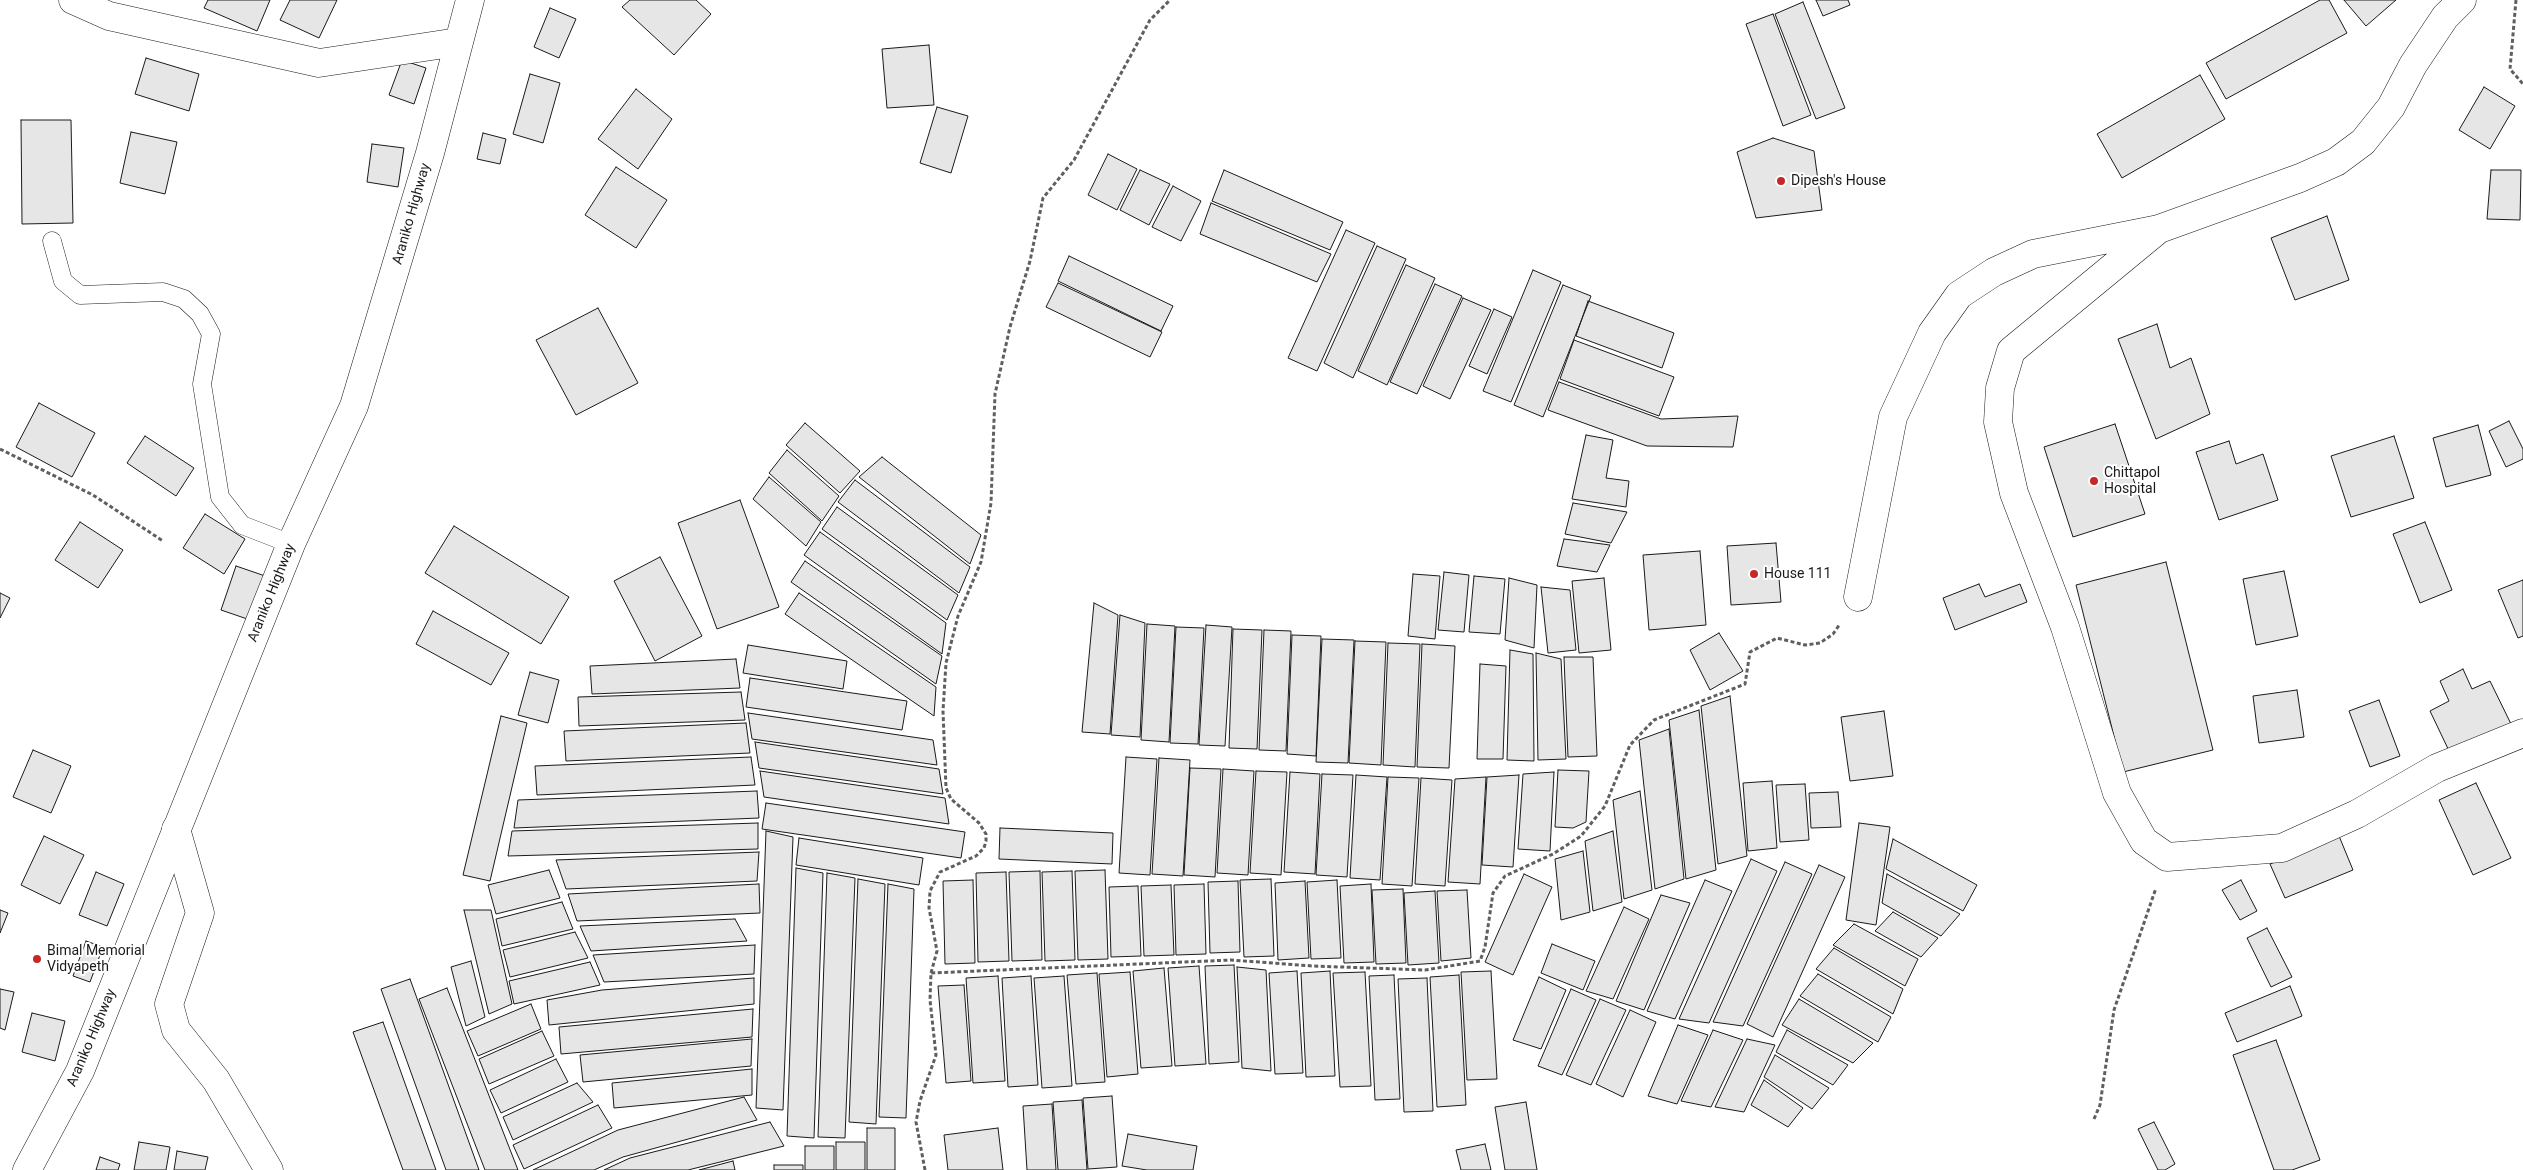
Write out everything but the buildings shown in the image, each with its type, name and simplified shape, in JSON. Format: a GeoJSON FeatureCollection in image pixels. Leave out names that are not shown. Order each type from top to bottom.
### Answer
{"type":"FeatureCollection","features":[{"type":"Feature","properties":{"kind":"main road"},"geometry":{"type":"LineString","coordinates":[[73,0],[109,16],[318,63],[458,42]]}},
{"type":"Feature","properties":{"kind":"main road","name":"Araniko Highway"},"geometry":{"type":"LineString","coordinates":[[27,1170],[80,1071],[291,544],[354,406],[398,266],[470,0]]}},
{"type":"Feature","properties":{"kind":"main road"},"geometry":{"type":"LineString","coordinates":[[1858,597],[1893,417],[1932,333],[1959,295],[1994,272],[2032,254],[2159,229],[2300,178],[2336,162],[2363,142],[2391,107],[2413,65],[2445,16],[2462,0]]}},
{"type":"Feature","properties":{"kind":"main road"},"geometry":{"type":"LineString","coordinates":[[2159,229],[2011,351],[2000,388],[1998,422],[2014,493],[2065,626],[2117,793],[2144,841],[2168,857],[2282,848],[2357,814],[2437,768],[2523,733]]}},
{"type":"Feature","properties":{"kind":"main road"},"geometry":{"type":"LineString","coordinates":[[176,829],[200,913],[168,1004],[176,1030],[216,1080],[270,1170]]}},
{"type":"Feature","properties":{"kind":"lane"},"geometry":{"type":"LineString","coordinates":[[52,241],[63,281],[80,295],[163,292],[184,299],[200,314],[211,334],[202,384],[220,497],[242,525],[291,544]]}},
{"type":"Feature","properties":{"kind":"path"},"geometry":{"type":"LineString","coordinates":[[924,1170],[916,1122],[920,1100],[936,1055],[930,1000],[932,973],[938,951],[929,908],[930,892],[940,872],[976,856],[984,848],[986,841],[986,834],[979,823],[951,799],[946,788],[943,711],[946,663],[958,616],[983,554],[991,503],[995,394],[1010,327],[1030,261],[1043,198],[1074,160],[1150,20],[1170,0]]}},
{"type":"Feature","properties":{"kind":"path"},"geometry":{"type":"LineString","coordinates":[[2516,0],[2510,69],[2523,84]]}},
{"type":"Feature","properties":{"kind":"path"},"geometry":{"type":"LineString","coordinates":[[0,449],[93,495],[163,541]]}},
{"type":"Feature","properties":{"kind":"path"},"geometry":{"type":"LineString","coordinates":[[932,973],[1230,960],[1313,966],[1424,970],[1480,961],[1485,947],[1492,893],[1505,876],[1553,854],[1581,836],[1604,806],[1630,745],[1654,720],[1745,684],[1750,652],[1778,638],[1805,645],[1820,643],[1833,634],[1858,597]]}},
{"type":"Feature","properties":{"kind":"path"},"geometry":{"type":"LineString","coordinates":[[2094,1119],[2100,1105],[2114,1010],[2168,857]]}},
{"type":"Feature","properties":{"kind":"place","name":"Dipesh's House"},"geometry":{"type":"Point","coordinates":[1781,181]}},
{"type":"Feature","properties":{"kind":"place","name":"Chittapol Hospital"},"geometry":{"type":"Point","coordinates":[2094,481]}},
{"type":"Feature","properties":{"kind":"place","name":"House 111"},"geometry":{"type":"Point","coordinates":[1754,574]}},
{"type":"Feature","properties":{"kind":"place","name":"Bimal Memorial Vidyapeth"},"geometry":{"type":"Point","coordinates":[37,959]}}]}
